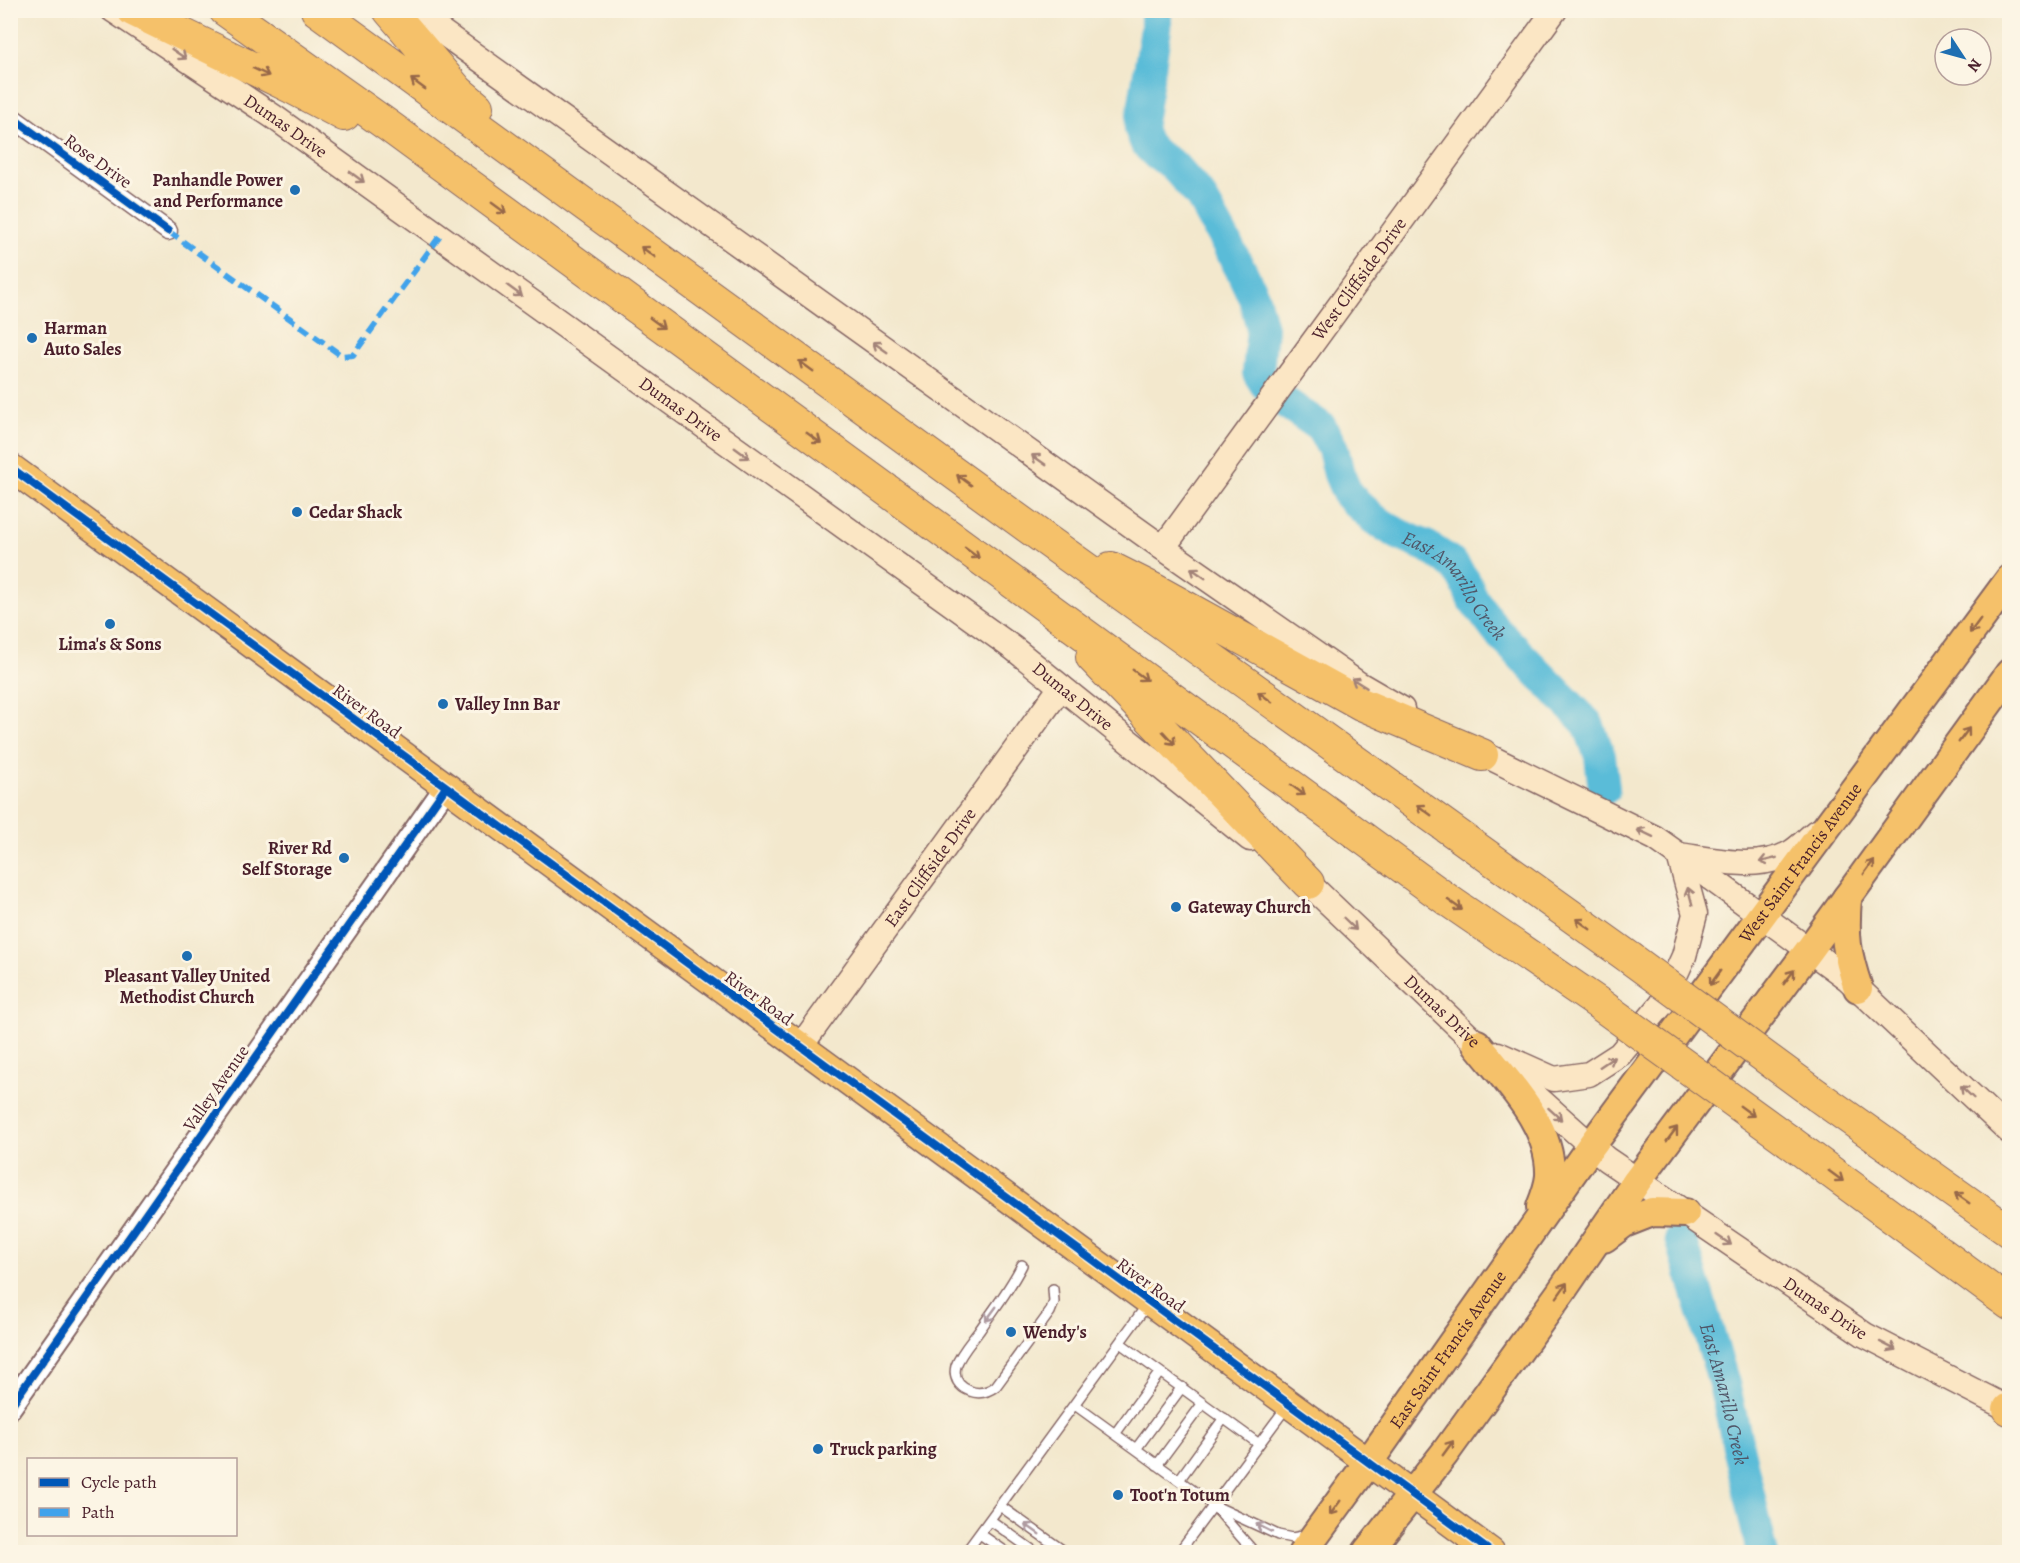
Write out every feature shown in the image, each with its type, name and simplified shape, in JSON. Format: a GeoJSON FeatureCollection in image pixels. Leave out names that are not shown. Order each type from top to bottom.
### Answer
{"type":"FeatureCollection","features":[{"type":"Feature","properties":{"kind":"highway"},"geometry":{"type":"LineString","coordinates":[[133,10],[291,87],[452,173]]}},
{"type":"Feature","properties":{"kind":"highway"},"geometry":{"type":"LineString","coordinates":[[225,10],[452,173],[1449,901],[1598,1002],[2010,1304]]}},
{"type":"Feature","properties":{"kind":"highway"},"geometry":{"type":"LineString","coordinates":[[317,10],[1028,527],[2010,1232]]}},
{"type":"Feature","properties":{"kind":"highway"},"geometry":{"type":"LineString","coordinates":[[388,10],[458,91],[618,230]]}},
{"type":"Feature","properties":{"kind":"highway"},"geometry":{"type":"LineString","coordinates":[[1028,527],[1147,585],[1361,704],[1482,755]]}},
{"type":"Feature","properties":{"kind":"highway","name":"West Saint Francis Avenue"},"geometry":{"type":"LineString","coordinates":[[1591,1146],[2010,579]]}},
{"type":"Feature","properties":{"kind":"highway"},"geometry":{"type":"LineString","coordinates":[[1042,604],[1308,883]]}},
{"type":"Feature","properties":{"kind":"highway"},"geometry":{"type":"LineString","coordinates":[[1367,1552],[1445,1453],[1637,1181],[1810,949],[2010,673]]}},
{"type":"Feature","properties":{"kind":"highway"},"geometry":{"type":"LineString","coordinates":[[1847,898],[1844,930],[1846,948],[1858,988]]}},
{"type":"Feature","properties":{"kind":"highway"},"geometry":{"type":"LineString","coordinates":[[1477,1044],[1526,1106],[1542,1135],[1550,1175],[1535,1225]]}},
{"type":"Feature","properties":{"kind":"highway","name":"East Saint Francis Avenue"},"geometry":{"type":"LineString","coordinates":[[1310,1543],[1591,1146]]}},
{"type":"Feature","properties":{"kind":"highway"},"geometry":{"type":"LineString","coordinates":[[1592,1246],[1624,1223],[1652,1212],[1685,1213]]}},
{"type":"Feature","properties":{"kind":"main road","name":"Dumas Drive"},"geometry":{"type":"LineString","coordinates":[[113,10],[284,124],[1004,641],[1207,806],[1308,883],[1477,1044],[1606,1159],[1865,1335],[2009,1409]]}},
{"type":"Feature","properties":{"kind":"main road"},"geometry":{"type":"LineString","coordinates":[[411,10],[1163,548],[1359,684],[1482,755],[1654,838],[1679,855],[1810,949],[1858,988],[2010,1132]]}},
{"type":"Feature","properties":{"kind":"main road","name":"West Cliffside Drive"},"geometry":{"type":"LineString","coordinates":[[1163,548],[1555,10]]}},
{"type":"Feature","properties":{"kind":"main road","name":"River Road"},"geometry":{"type":"LineString","coordinates":[[11,470],[1491,1552]]}},
{"type":"Feature","properties":{"kind":"main road","name":"East Cliffside Drive"},"geometry":{"type":"LineString","coordinates":[[800,1047],[1061,687]]}},
{"type":"Feature","properties":{"kind":"main road"},"geometry":{"type":"LineString","coordinates":[[1679,855],[1734,862],[1764,862],[1791,852],[1833,818]]}},
{"type":"Feature","properties":{"kind":"main road"},"geometry":{"type":"LineString","coordinates":[[1477,1044],[1554,1079],[1589,1074],[1620,1054],[1662,1004],[1684,957],[1695,914],[1679,855]]}},
{"type":"Feature","properties":{"kind":"street","name":"Rose Drive"},"geometry":{"type":"LineString","coordinates":[[10,116],[168,231]]}},
{"type":"Feature","properties":{"kind":"street","name":"Valley Avenue"},"geometry":{"type":"LineString","coordinates":[[10,1407],[446,787]]}},
{"type":"Feature","properties":{"kind":"lane"},"geometry":{"type":"LineString","coordinates":[[1022,1265],[1011,1286],[956,1366],[955,1377],[960,1385],[979,1393],[987,1392],[996,1386],[1050,1311],[1054,1302],[1053,1289]]}},
{"type":"Feature","properties":{"kind":"lane"},"geometry":{"type":"LineString","coordinates":[[970,1551],[1000,1506],[1149,1303]]}},
{"type":"Feature","properties":{"kind":"lane"},"geometry":{"type":"LineString","coordinates":[[1120,1343],[1259,1444]]}},
{"type":"Feature","properties":{"kind":"lane"},"geometry":{"type":"LineString","coordinates":[[1115,1434],[1160,1372]]}},
{"type":"Feature","properties":{"kind":"lane"},"geometry":{"type":"LineString","coordinates":[[1136,1449],[1182,1387]]}},
{"type":"Feature","properties":{"kind":"lane"},"geometry":{"type":"LineString","coordinates":[[1157,1465],[1203,1403]]}},
{"type":"Feature","properties":{"kind":"lane"},"geometry":{"type":"LineString","coordinates":[[1179,1552],[1288,1404]]}},
{"type":"Feature","properties":{"kind":"lane"},"geometry":{"type":"LineString","coordinates":[[1075,1405],[1213,1505],[1278,1535],[1310,1543]]}},
{"type":"Feature","properties":{"kind":"lane"},"geometry":{"type":"LineString","coordinates":[[1179,1480],[1224,1418]]}},
{"type":"Feature","properties":{"kind":"lane"},"geometry":{"type":"LineString","coordinates":[[1213,1505],[1254,1552]]}},
{"type":"Feature","properties":{"kind":"lane"},"geometry":{"type":"LineString","coordinates":[[1000,1506],[1065,1552]]}},
{"type":"Feature","properties":{"kind":"lane"},"geometry":{"type":"LineString","coordinates":[[990,1520],[1035,1552]]}},
{"type":"Feature","properties":{"kind":"lane"},"geometry":{"type":"LineString","coordinates":[[980,1534],[1006,1552]]}},
{"type":"Feature","properties":{"kind":"waterway","name":"East Amarillo Creek"},"geometry":{"type":"LineString","coordinates":[[1156,10],[1156,28],[1140,129],[1146,144],[1157,155],[1173,165],[1201,197],[1241,270],[1254,298],[1262,328],[1258,373],[1265,384]]}},
{"type":"Feature","properties":{"kind":"waterway","name":"East Amarillo Creek"},"geometry":{"type":"LineString","coordinates":[[1283,401],[1321,427],[1333,449],[1339,474],[1348,495],[1374,519],[1398,534],[1428,547],[1452,563],[1465,581],[1472,598],[1496,630],[1588,724],[1600,756],[1604,789]]}},
{"type":"Feature","properties":{"kind":"waterway","name":"East Amarillo Creek"},"geometry":{"type":"LineString","coordinates":[[1681,1238],[1724,1384],[1762,1552]]}},
{"type":"Feature","properties":{"kind":"marked path"},"geometry":{"type":"LineString","coordinates":[[168,231],[342,356],[353,355],[440,236]]}},
{"type":"Feature","properties":{"kind":"cycle path"},"geometry":{"type":"LineString","coordinates":[[10,116],[168,231]]}},
{"type":"Feature","properties":{"kind":"cycle path"},"geometry":{"type":"LineString","coordinates":[[10,467],[1491,1552]]}},
{"type":"Feature","properties":{"kind":"cycle path"},"geometry":{"type":"LineString","coordinates":[[10,1407],[446,787]]}},
{"type":"Feature","properties":{"kind":"place","name":"Panhandle Power and Performance"},"geometry":{"type":"Point","coordinates":[295,190]}},
{"type":"Feature","properties":{"kind":"place","name":"Harman Auto Sales"},"geometry":{"type":"Point","coordinates":[32,338]}},
{"type":"Feature","properties":{"kind":"place","name":"Cedar Shack"},"geometry":{"type":"Point","coordinates":[297,512]}},
{"type":"Feature","properties":{"kind":"place","name":"Lima's & Sons"},"geometry":{"type":"Point","coordinates":[110,624]}},
{"type":"Feature","properties":{"kind":"place","name":"Valley Inn Bar"},"geometry":{"type":"Point","coordinates":[443,704]}},
{"type":"Feature","properties":{"kind":"place","name":"River Rd Self Storage"},"geometry":{"type":"Point","coordinates":[344,858]}},
{"type":"Feature","properties":{"kind":"place","name":"Gateway Church"},"geometry":{"type":"Point","coordinates":[1176,907]}},
{"type":"Feature","properties":{"kind":"place","name":"Pleasant Valley United Methodist Church"},"geometry":{"type":"Point","coordinates":[187,956]}},
{"type":"Feature","properties":{"kind":"place","name":"Wendy's"},"geometry":{"type":"Point","coordinates":[1011,1332]}},
{"type":"Feature","properties":{"kind":"place","name":"Truck parking"},"geometry":{"type":"Point","coordinates":[818,1449]}},
{"type":"Feature","properties":{"kind":"place","name":"Toot'n Totum"},"geometry":{"type":"Point","coordinates":[1118,1495]}}]}
